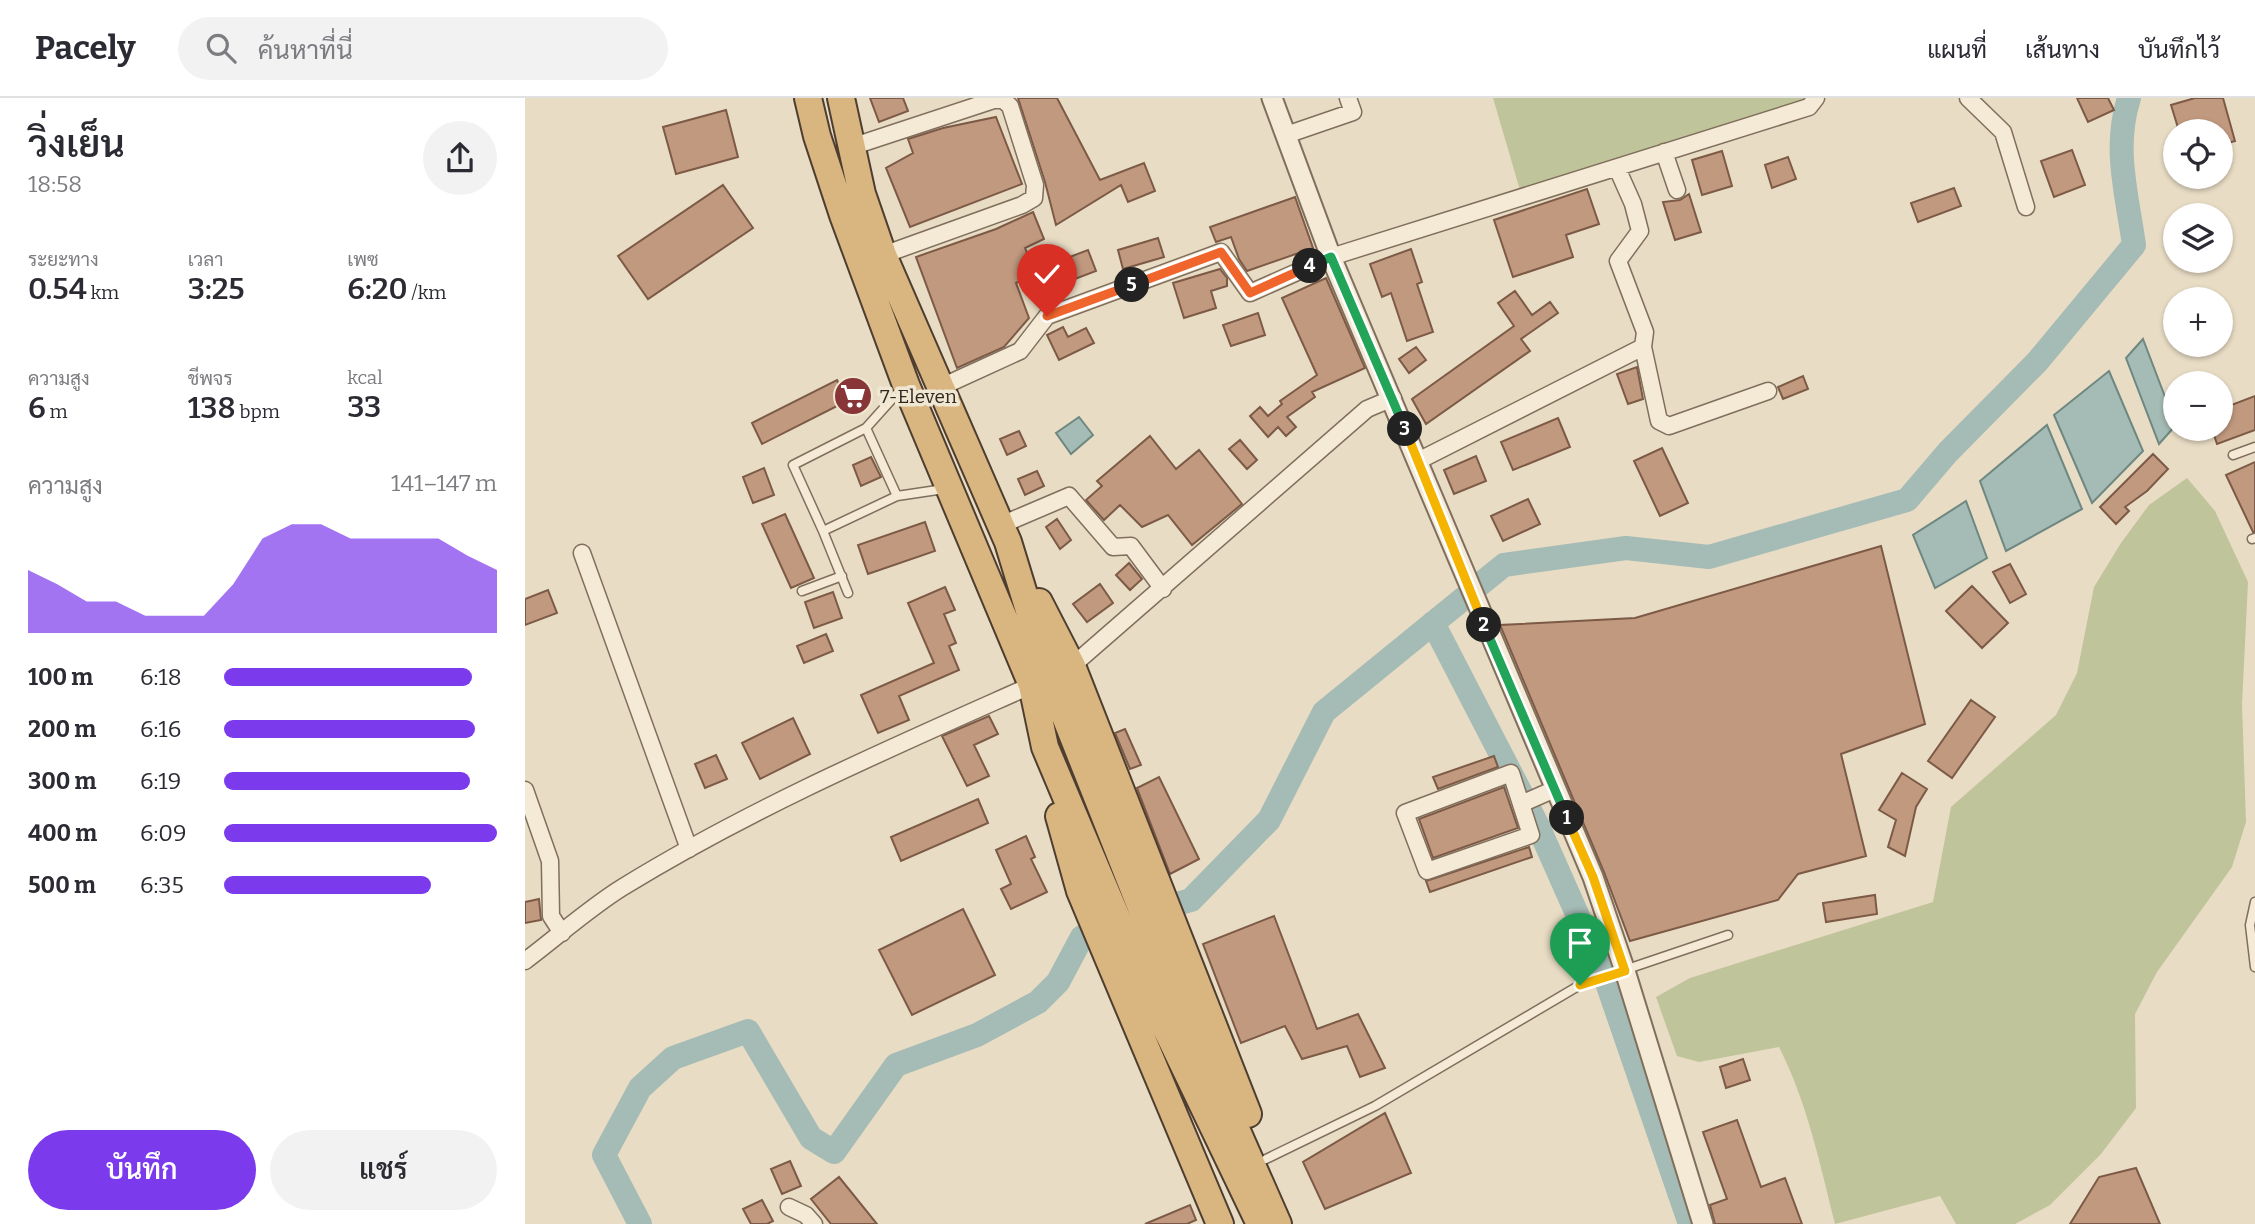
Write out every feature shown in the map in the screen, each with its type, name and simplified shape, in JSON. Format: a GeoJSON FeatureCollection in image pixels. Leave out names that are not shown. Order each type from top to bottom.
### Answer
{"type":"FeatureCollection","features":[{"type":"Feature","properties":{"kind":"highway"},"geometry":{"type":"LineString","coordinates":[[808,98],[842,215],[906,385],[1032,685],[1048,753],[1090,884],[1245,1224]]}},
{"type":"Feature","properties":{"kind":"highway"},"geometry":{"type":"LineString","coordinates":[[841,98],[862,194],[883,255],[1004,533],[1289,1224]]}},
{"type":"Feature","properties":{"kind":"highway"},"geometry":{"type":"LineString","coordinates":[[1004,533],[1072,666],[1266,1158],[1297,1224]]}},
{"type":"Feature","properties":{"kind":"highway"},"geometry":{"type":"LineString","coordinates":[[1004,533],[1049,676],[1163,963],[1278,1224]]}},
{"type":"Feature","properties":{"kind":"highway"},"geometry":{"type":"LineString","coordinates":[[1048,753],[1046,772],[1080,891],[1220,1224]]}},
{"type":"Feature","properties":{"kind":"highway"},"geometry":{"type":"LineString","coordinates":[[1048,753],[1147,989],[1260,1224]]}},
{"type":"Feature","properties":{"kind":"street"},"geometry":{"type":"LineString","coordinates":[[1272,98],[1331,257],[1393,398],[1593,877],[1703,1224]]}},
{"type":"Feature","properties":{"kind":"street"},"geometry":{"type":"LineString","coordinates":[[1286,135],[1353,112],[1348,98]]}},
{"type":"Feature","properties":{"kind":"street"},"geometry":{"type":"LineString","coordinates":[[939,388],[1020,351],[1047,316],[1221,252],[1250,293],[1331,257],[1809,107],[1816,98]]}},
{"type":"Feature","properties":{"kind":"street"},"geometry":{"type":"LineString","coordinates":[[1968,98],[2003,132],[2026,207]]}},
{"type":"Feature","properties":{"kind":"street"},"geometry":{"type":"LineString","coordinates":[[851,147],[1004,99],[1010,106],[1035,185],[1034,198],[1022,205],[883,255]]}},
{"type":"Feature","properties":{"kind":"street"},"geometry":{"type":"LineString","coordinates":[[1664,152],[1677,190]]}},
{"type":"Feature","properties":{"kind":"street"},"geometry":{"type":"LineString","coordinates":[[1617,168],[1633,204],[1640,231],[1618,261],[1645,332],[1643,346],[1659,421],[1669,426],[1768,391]]}},
{"type":"Feature","properties":{"kind":"street"},"geometry":{"type":"LineString","coordinates":[[1418,461],[1643,346]]}},
{"type":"Feature","properties":{"kind":"street"},"geometry":{"type":"LineString","coordinates":[[1072,666],[1367,409],[1393,398]]}},
{"type":"Feature","properties":{"kind":"street"},"geometry":{"type":"LineString","coordinates":[[1004,533],[1069,496],[1113,547],[1131,546],[1163,589]]}},
{"type":"Feature","properties":{"kind":"street"},"geometry":{"type":"LineString","coordinates":[[582,553],[689,849]]}},
{"type":"Feature","properties":{"kind":"street"},"geometry":{"type":"LineString","coordinates":[[526,959],[620,889],[732,824],[880,752],[1032,685]]}},
{"type":"Feature","properties":{"kind":"street"},"geometry":{"type":"LineString","coordinates":[[1511,773],[1527,801],[1531,835],[1427,871],[1405,813],[1511,773]]}},
{"type":"Feature","properties":{"kind":"street"},"geometry":{"type":"LineString","coordinates":[[1527,801],[1555,789]]}},
{"type":"Feature","properties":{"kind":"street"},"geometry":{"type":"LineString","coordinates":[[525,790],[550,861],[551,916],[562,933]]}},
{"type":"Feature","properties":{"kind":"street"},"geometry":{"type":"LineString","coordinates":[[789,1207],[806,1215],[814,1224]]}},
{"type":"Feature","properties":{"kind":"lane"},"geometry":{"type":"LineString","coordinates":[[848,593],[793,465],[866,429],[906,385]]}},
{"type":"Feature","properties":{"kind":"lane"},"geometry":{"type":"LineString","coordinates":[[866,429],[897,496]]}},
{"type":"Feature","properties":{"kind":"lane"},"geometry":{"type":"LineString","coordinates":[[2233,456],[2255,447]]}},
{"type":"Feature","properties":{"kind":"lane"},"geometry":{"type":"LineString","coordinates":[[823,531],[897,496],[951,488]]}},
{"type":"Feature","properties":{"kind":"lane"},"geometry":{"type":"LineString","coordinates":[[802,591],[842,576]]}},
{"type":"Feature","properties":{"kind":"lane"},"geometry":{"type":"LineString","coordinates":[[2255,902],[2250,925],[2255,967]]}},
{"type":"Feature","properties":{"kind":"lane"},"geometry":{"type":"LineString","coordinates":[[1266,1158],[1375,1106],[1580,985],[1728,935]]}},
{"type":"Feature","properties":{"kind":"green space"},"geometry":{"type":"Polygon","coordinates":[[[1493,98],[1816,98],[1522,197],[1493,98]]]}},
{"type":"Feature","properties":{"kind":"green space"},"geometry":{"type":"Polygon","coordinates":[[[2187,478],[2215,511],[2248,582],[2242,704],[2246,822],[2232,867],[2157,972],[2135,1014],[2136,1108],[2101,1154],[2050,1205],[2015,1224],[1956,1224],[1940,1196],[1835,1224],[1805,1111],[1779,1047],[1699,1062],[1677,1056],[1656,997],[1690,978],[1933,902],[1951,807],[2056,715],[2077,673],[2094,587],[2149,505],[2187,478]]]}},
{"type":"Feature","properties":{"kind":"water"},"geometry":{"type":"Polygon","coordinates":[[[2143,339],[2163,392],[2163,440],[2159,444],[2126,358],[2143,339]]]}},
{"type":"Feature","properties":{"kind":"water"},"geometry":{"type":"Polygon","coordinates":[[[2109,371],[2143,451],[2092,503],[2054,415],[2109,371]]]}},
{"type":"Feature","properties":{"kind":"water"},"geometry":{"type":"Polygon","coordinates":[[[1079,417],[1093,435],[1071,454],[1056,433],[1079,417]]]}},
{"type":"Feature","properties":{"kind":"water"},"geometry":{"type":"Polygon","coordinates":[[[2047,425],[2082,509],[2006,551],[1980,481],[2047,425]]]}},
{"type":"Feature","properties":{"kind":"water"},"geometry":{"type":"Polygon","coordinates":[[[1966,501],[1987,558],[1935,588],[1913,535],[1966,501]]]}},
{"type":"Feature","properties":{"kind":"building"},"geometry":{"type":"Polygon","coordinates":[[[870,98],[903,98],[908,111],[879,122],[870,98]]]}},
{"type":"Feature","properties":{"kind":"building"},"geometry":{"type":"Polygon","coordinates":[[[1018,98],[1057,98],[1100,180],[1144,163],[1155,191],[1128,202],[1121,185],[1056,225],[1018,98]]]}},
{"type":"Feature","properties":{"kind":"building"},"geometry":{"type":"Polygon","coordinates":[[[2077,98],[2108,98],[2114,110],[2088,122],[2077,98]]]}},
{"type":"Feature","properties":{"kind":"building"},"geometry":{"type":"Polygon","coordinates":[[[2195,98],[2223,98],[2229,119],[2175,119],[2171,105],[2195,98]]]}},
{"type":"Feature","properties":{"kind":"building"},"geometry":{"type":"Polygon","coordinates":[[[726,110],[738,157],[676,174],[663,127],[726,110]]]}},
{"type":"Feature","properties":{"kind":"building"},"geometry":{"type":"Polygon","coordinates":[[[996,117],[1022,184],[910,227],[886,168],[913,153],[908,139],[943,128],[996,117]]]}},
{"type":"Feature","properties":{"kind":"building"},"geometry":{"type":"Polygon","coordinates":[[[2072,150],[2085,185],[2054,197],[2041,161],[2072,150]]]}},
{"type":"Feature","properties":{"kind":"building"},"geometry":{"type":"Polygon","coordinates":[[[1722,151],[1732,186],[1702,195],[1692,160],[1722,151]]]}},
{"type":"Feature","properties":{"kind":"building"},"geometry":{"type":"Polygon","coordinates":[[[1788,157],[1796,179],[1772,188],[1765,165],[1788,157]]]}},
{"type":"Feature","properties":{"kind":"building"},"geometry":{"type":"Polygon","coordinates":[[[723,185],[753,228],[648,299],[618,256],[723,185]]]}},
{"type":"Feature","properties":{"kind":"building"},"geometry":{"type":"Polygon","coordinates":[[[1954,188],[1961,206],[1918,222],[1911,203],[1954,188]]]}},
{"type":"Feature","properties":{"kind":"building"},"geometry":{"type":"Polygon","coordinates":[[[1587,189],[1599,224],[1566,235],[1573,257],[1513,277],[1494,220],[1587,189]]]}},
{"type":"Feature","properties":{"kind":"building"},"geometry":{"type":"Polygon","coordinates":[[[1689,194],[1701,232],[1675,240],[1663,202],[1680,200],[1689,194]]]}},
{"type":"Feature","properties":{"kind":"building"},"geometry":{"type":"Polygon","coordinates":[[[1295,197],[1313,248],[1247,271],[1239,259],[1231,237],[1216,242],[1210,227],[1295,197]]]}},
{"type":"Feature","properties":{"kind":"building"},"geometry":{"type":"Polygon","coordinates":[[[1033,212],[1044,239],[1025,248],[1037,274],[1016,283],[1029,318],[1004,347],[957,368],[916,257],[996,229],[1033,212]]]}},
{"type":"Feature","properties":{"kind":"building"},"geometry":{"type":"Polygon","coordinates":[[[1158,238],[1164,257],[1123,269],[1118,250],[1158,238]]]}},
{"type":"Feature","properties":{"kind":"building"},"geometry":{"type":"Polygon","coordinates":[[[1411,249],[1422,282],[1417,284],[1433,332],[1407,341],[1391,293],[1382,297],[1370,264],[1411,249]]]}},
{"type":"Feature","properties":{"kind":"building"},"geometry":{"type":"Polygon","coordinates":[[[1088,250],[1096,271],[1067,282],[1059,261],[1088,250]]]}},
{"type":"Feature","properties":{"kind":"building"},"geometry":{"type":"Polygon","coordinates":[[[1220,269],[1227,278],[1227,286],[1211,291],[1216,308],[1184,318],[1173,283],[1220,269]]]}},
{"type":"Feature","properties":{"kind":"building"},"geometry":{"type":"Polygon","coordinates":[[[1326,278],[1365,368],[1312,392],[1315,397],[1287,417],[1296,427],[1286,436],[1278,427],[1268,437],[1250,416],[1260,407],[1268,416],[1282,404],[1280,401],[1317,375],[1282,298],[1326,278]]]}},
{"type":"Feature","properties":{"kind":"building"},"geometry":{"type":"Polygon","coordinates":[[[1515,291],[1532,315],[1550,302],[1558,313],[1521,339],[1530,351],[1426,424],[1412,399],[1514,326],[1498,303],[1515,291]]]}},
{"type":"Feature","properties":{"kind":"building"},"geometry":{"type":"Polygon","coordinates":[[[1258,313],[1265,335],[1231,346],[1223,325],[1258,313]]]}},
{"type":"Feature","properties":{"kind":"building"},"geometry":{"type":"Polygon","coordinates":[[[1063,327],[1068,337],[1086,328],[1094,343],[1059,360],[1047,335],[1063,327]]]}},
{"type":"Feature","properties":{"kind":"building"},"geometry":{"type":"Polygon","coordinates":[[[1416,347],[1426,360],[1409,373],[1399,359],[1416,347]]]}},
{"type":"Feature","properties":{"kind":"building"},"geometry":{"type":"Polygon","coordinates":[[[1637,367],[1643,399],[1628,404],[1617,374],[1637,367]]]}},
{"type":"Feature","properties":{"kind":"building"},"geometry":{"type":"Polygon","coordinates":[[[1803,376],[1808,389],[1783,399],[1778,387],[1803,376]]]}},
{"type":"Feature","properties":{"kind":"building"},"geometry":{"type":"Polygon","coordinates":[[[837,380],[847,401],[762,444],[752,423],[837,380]]]}},
{"type":"Feature","properties":{"kind":"building"},"geometry":{"type":"Polygon","coordinates":[[[2255,396],[2255,430],[2233,438],[2233,404],[2255,396]]]}},
{"type":"Feature","properties":{"kind":"building"},"geometry":{"type":"Polygon","coordinates":[[[1558,418],[1570,447],[1513,470],[1501,442],[1558,418]]]}},
{"type":"Feature","properties":{"kind":"building"},"geometry":{"type":"Polygon","coordinates":[[[1019,431],[1026,446],[1007,455],[1000,439],[1019,431]]]}},
{"type":"Feature","properties":{"kind":"building"},"geometry":{"type":"Polygon","coordinates":[[[1150,436],[1176,469],[1199,450],[1242,504],[1192,545],[1168,515],[1142,527],[1120,505],[1104,520],[1086,500],[1102,486],[1097,481],[1150,436]]]}},
{"type":"Feature","properties":{"kind":"building"},"geometry":{"type":"Polygon","coordinates":[[[1240,440],[1257,460],[1247,469],[1229,449],[1240,440]]]}},
{"type":"Feature","properties":{"kind":"building"},"geometry":{"type":"Polygon","coordinates":[[[1662,448],[1688,503],[1660,516],[1634,461],[1662,448]]]}},
{"type":"Feature","properties":{"kind":"building"},"geometry":{"type":"Polygon","coordinates":[[[2153,454],[2168,469],[2147,491],[2125,507],[2129,511],[2116,524],[2100,507],[2153,454]]]}},
{"type":"Feature","properties":{"kind":"building"},"geometry":{"type":"Polygon","coordinates":[[[1476,456],[1486,481],[1454,494],[1444,470],[1476,456]]]}},
{"type":"Feature","properties":{"kind":"building"},"geometry":{"type":"Polygon","coordinates":[[[871,457],[881,477],[861,486],[853,465],[871,457]]]}},
{"type":"Feature","properties":{"kind":"building"},"geometry":{"type":"Polygon","coordinates":[[[2255,462],[2255,532],[2253,532],[2226,475],[2255,462]]]}},
{"type":"Feature","properties":{"kind":"building"},"geometry":{"type":"Polygon","coordinates":[[[764,468],[774,495],[753,503],[743,477],[764,468]]]}},
{"type":"Feature","properties":{"kind":"building"},"geometry":{"type":"Polygon","coordinates":[[[1037,471],[1044,486],[1025,495],[1018,479],[1037,471]]]}},
{"type":"Feature","properties":{"kind":"building"},"geometry":{"type":"Polygon","coordinates":[[[1528,499],[1540,524],[1503,541],[1491,516],[1528,499]]]}},
{"type":"Feature","properties":{"kind":"building"},"geometry":{"type":"Polygon","coordinates":[[[785,514],[814,578],[791,588],[762,524],[785,514]]]}},
{"type":"Feature","properties":{"kind":"building"},"geometry":{"type":"Polygon","coordinates":[[[1057,519],[1071,540],[1060,549],[1046,527],[1057,519]]]}},
{"type":"Feature","properties":{"kind":"building"},"geometry":{"type":"Polygon","coordinates":[[[925,522],[935,551],[868,574],[858,545],[925,522]]]}},
{"type":"Feature","properties":{"kind":"building"},"geometry":{"type":"Polygon","coordinates":[[[1881,546],[1925,724],[1841,754],[1866,856],[1798,874],[1778,900],[1630,941],[1604,872],[1500,625],[1635,618],[1881,546]]]}},
{"type":"Feature","properties":{"kind":"building"},"geometry":{"type":"Polygon","coordinates":[[[1129,563],[1142,579],[1130,590],[1116,575],[1129,563]]]}},
{"type":"Feature","properties":{"kind":"building"},"geometry":{"type":"Polygon","coordinates":[[[2010,564],[2026,594],[2010,603],[1993,572],[2010,564]]]}},
{"type":"Feature","properties":{"kind":"building"},"geometry":{"type":"Polygon","coordinates":[[[1100,584],[1113,603],[1087,622],[1073,604],[1100,584]]]}},
{"type":"Feature","properties":{"kind":"building"},"geometry":{"type":"Polygon","coordinates":[[[1972,586],[2008,623],[1982,648],[1946,611],[1972,586]]]}},
{"type":"Feature","properties":{"kind":"building"},"geometry":{"type":"Polygon","coordinates":[[[945,587],[955,610],[944,614],[956,643],[949,646],[959,670],[899,696],[909,720],[878,733],[861,695],[934,663],[908,603],[945,587]]]}},
{"type":"Feature","properties":{"kind":"building"},"geometry":{"type":"Polygon","coordinates":[[[548,590],[557,613],[525,625],[525,599],[548,590]]]}},
{"type":"Feature","properties":{"kind":"building"},"geometry":{"type":"Polygon","coordinates":[[[833,592],[842,618],[814,628],[805,602],[833,592]]]}},
{"type":"Feature","properties":{"kind":"building"},"geometry":{"type":"Polygon","coordinates":[[[826,634],[833,651],[804,663],[797,646],[826,634]]]}},
{"type":"Feature","properties":{"kind":"building"},"geometry":{"type":"Polygon","coordinates":[[[1971,700],[1995,717],[1952,778],[1928,761],[1971,700]]]}},
{"type":"Feature","properties":{"kind":"building"},"geometry":{"type":"Polygon","coordinates":[[[989,716],[998,734],[974,745],[989,776],[967,786],[942,736],[989,716]]]}},
{"type":"Feature","properties":{"kind":"building"},"geometry":{"type":"Polygon","coordinates":[[[793,718],[810,754],[760,779],[742,743],[793,718]]]}},
{"type":"Feature","properties":{"kind":"building"},"geometry":{"type":"Polygon","coordinates":[[[1125,729],[1141,765],[1130,769],[1115,733],[1125,729]]]}},
{"type":"Feature","properties":{"kind":"building"},"geometry":{"type":"Polygon","coordinates":[[[716,755],[727,779],[705,788],[695,764],[716,755]]]}},
{"type":"Feature","properties":{"kind":"building"},"geometry":{"type":"Polygon","coordinates":[[[1494,756],[1498,767],[1438,789],[1433,777],[1494,756]]]}},
{"type":"Feature","properties":{"kind":"building"},"geometry":{"type":"Polygon","coordinates":[[[1902,773],[1927,789],[1916,807],[1905,856],[1888,847],[1896,820],[1879,810],[1902,773]]]}},
{"type":"Feature","properties":{"kind":"building"},"geometry":{"type":"Polygon","coordinates":[[[1159,777],[1199,859],[1170,874],[1137,788],[1159,777]]]}},
{"type":"Feature","properties":{"kind":"building"},"geometry":{"type":"Polygon","coordinates":[[[1504,787],[1518,828],[1433,858],[1419,819],[1504,787]]]}},
{"type":"Feature","properties":{"kind":"building"},"geometry":{"type":"Polygon","coordinates":[[[978,799],[988,823],[901,861],[891,837],[978,799]]]}},
{"type":"Feature","properties":{"kind":"building"},"geometry":{"type":"Polygon","coordinates":[[[1026,836],[1035,857],[1031,859],[1047,892],[1011,909],[1001,889],[1011,884],[996,850],[1026,836]]]}},
{"type":"Feature","properties":{"kind":"building"},"geometry":{"type":"Polygon","coordinates":[[[1529,847],[1532,857],[1430,892],[1426,881],[1529,847]]]}},
{"type":"Feature","properties":{"kind":"building"},"geometry":{"type":"Polygon","coordinates":[[[1875,895],[1877,914],[1826,922],[1823,903],[1875,895]]]}},
{"type":"Feature","properties":{"kind":"building"},"geometry":{"type":"Polygon","coordinates":[[[539,899],[541,920],[525,923],[525,902],[539,899]]]}},
{"type":"Feature","properties":{"kind":"building"},"geometry":{"type":"Polygon","coordinates":[[[963,909],[995,975],[912,1015],[879,950],[963,909]]]}},
{"type":"Feature","properties":{"kind":"building"},"geometry":{"type":"Polygon","coordinates":[[[1274,916],[1317,1029],[1358,1014],[1385,1068],[1360,1077],[1347,1046],[1302,1059],[1285,1026],[1241,1043],[1203,944],[1274,916]]]}},
{"type":"Feature","properties":{"kind":"building"},"geometry":{"type":"Polygon","coordinates":[[[1743,1059],[1750,1080],[1726,1088],[1720,1067],[1743,1059]]]}},
{"type":"Feature","properties":{"kind":"building"},"geometry":{"type":"Polygon","coordinates":[[[1385,1113],[1411,1173],[1325,1209],[1303,1162],[1385,1113]]]}},
{"type":"Feature","properties":{"kind":"building"},"geometry":{"type":"Polygon","coordinates":[[[1737,1120],[1761,1187],[1785,1178],[1802,1224],[1715,1224],[1710,1205],[1727,1199],[1703,1132],[1737,1120]]]}},
{"type":"Feature","properties":{"kind":"building"},"geometry":{"type":"Polygon","coordinates":[[[790,1161],[801,1186],[782,1194],[771,1169],[790,1161]]]}},
{"type":"Feature","properties":{"kind":"building"},"geometry":{"type":"Polygon","coordinates":[[[2136,1168],[2160,1224],[2070,1224],[2099,1177],[2136,1168]]]}},
{"type":"Feature","properties":{"kind":"building"},"geometry":{"type":"Polygon","coordinates":[[[839,1177],[877,1224],[831,1224],[811,1199],[839,1177]]]}},
{"type":"Feature","properties":{"kind":"building"},"geometry":{"type":"Polygon","coordinates":[[[762,1200],[773,1221],[767,1224],[751,1224],[743,1209],[762,1200]]]}},
{"type":"Feature","properties":{"kind":"building"},"geometry":{"type":"Polygon","coordinates":[[[1190,1205],[1196,1220],[1187,1224],[1145,1224],[1190,1205]]]}},
{"type":"Feature","properties":{"kind":"waterway"},"geometry":{"type":"LineString","coordinates":[[1478,586],[1504,565],[1626,548],[1709,557],[1907,500],[1948,452],[2037,362],[2134,245],[2122,153],[2124,117],[2129,98]]}},
{"type":"Feature","properties":{"kind":"waterway"},"geometry":{"type":"LineString","coordinates":[[1151,911],[1191,900],[1269,820],[1324,712],[1464,598]]}},
{"type":"Feature","properties":{"kind":"waterway"},"geometry":{"type":"LineString","coordinates":[[1433,623],[1538,826],[1605,977],[1690,1224]]}},
{"type":"Feature","properties":{"kind":"waterway"},"geometry":{"type":"LineString","coordinates":[[640,1224],[604,1155],[640,1088],[673,1058],[748,1031],[811,1138],[834,1152],[896,1065],[977,1035],[1038,1002],[1058,982],[1082,937],[1108,923]]}},
{"type":"Feature","properties":{"kind":"place","name":"7-Eleven"},"geometry":{"type":"Point","coordinates":[853,396]}},
{"type":"Feature","properties":{"kind":"route"},"geometry":{"type":"LineString","coordinates":[[1047,316],[1221,252],[1250,293],[1331,257],[1393,398],[1480,615],[1593,877],[1625,971],[1580,985]]}}]}
